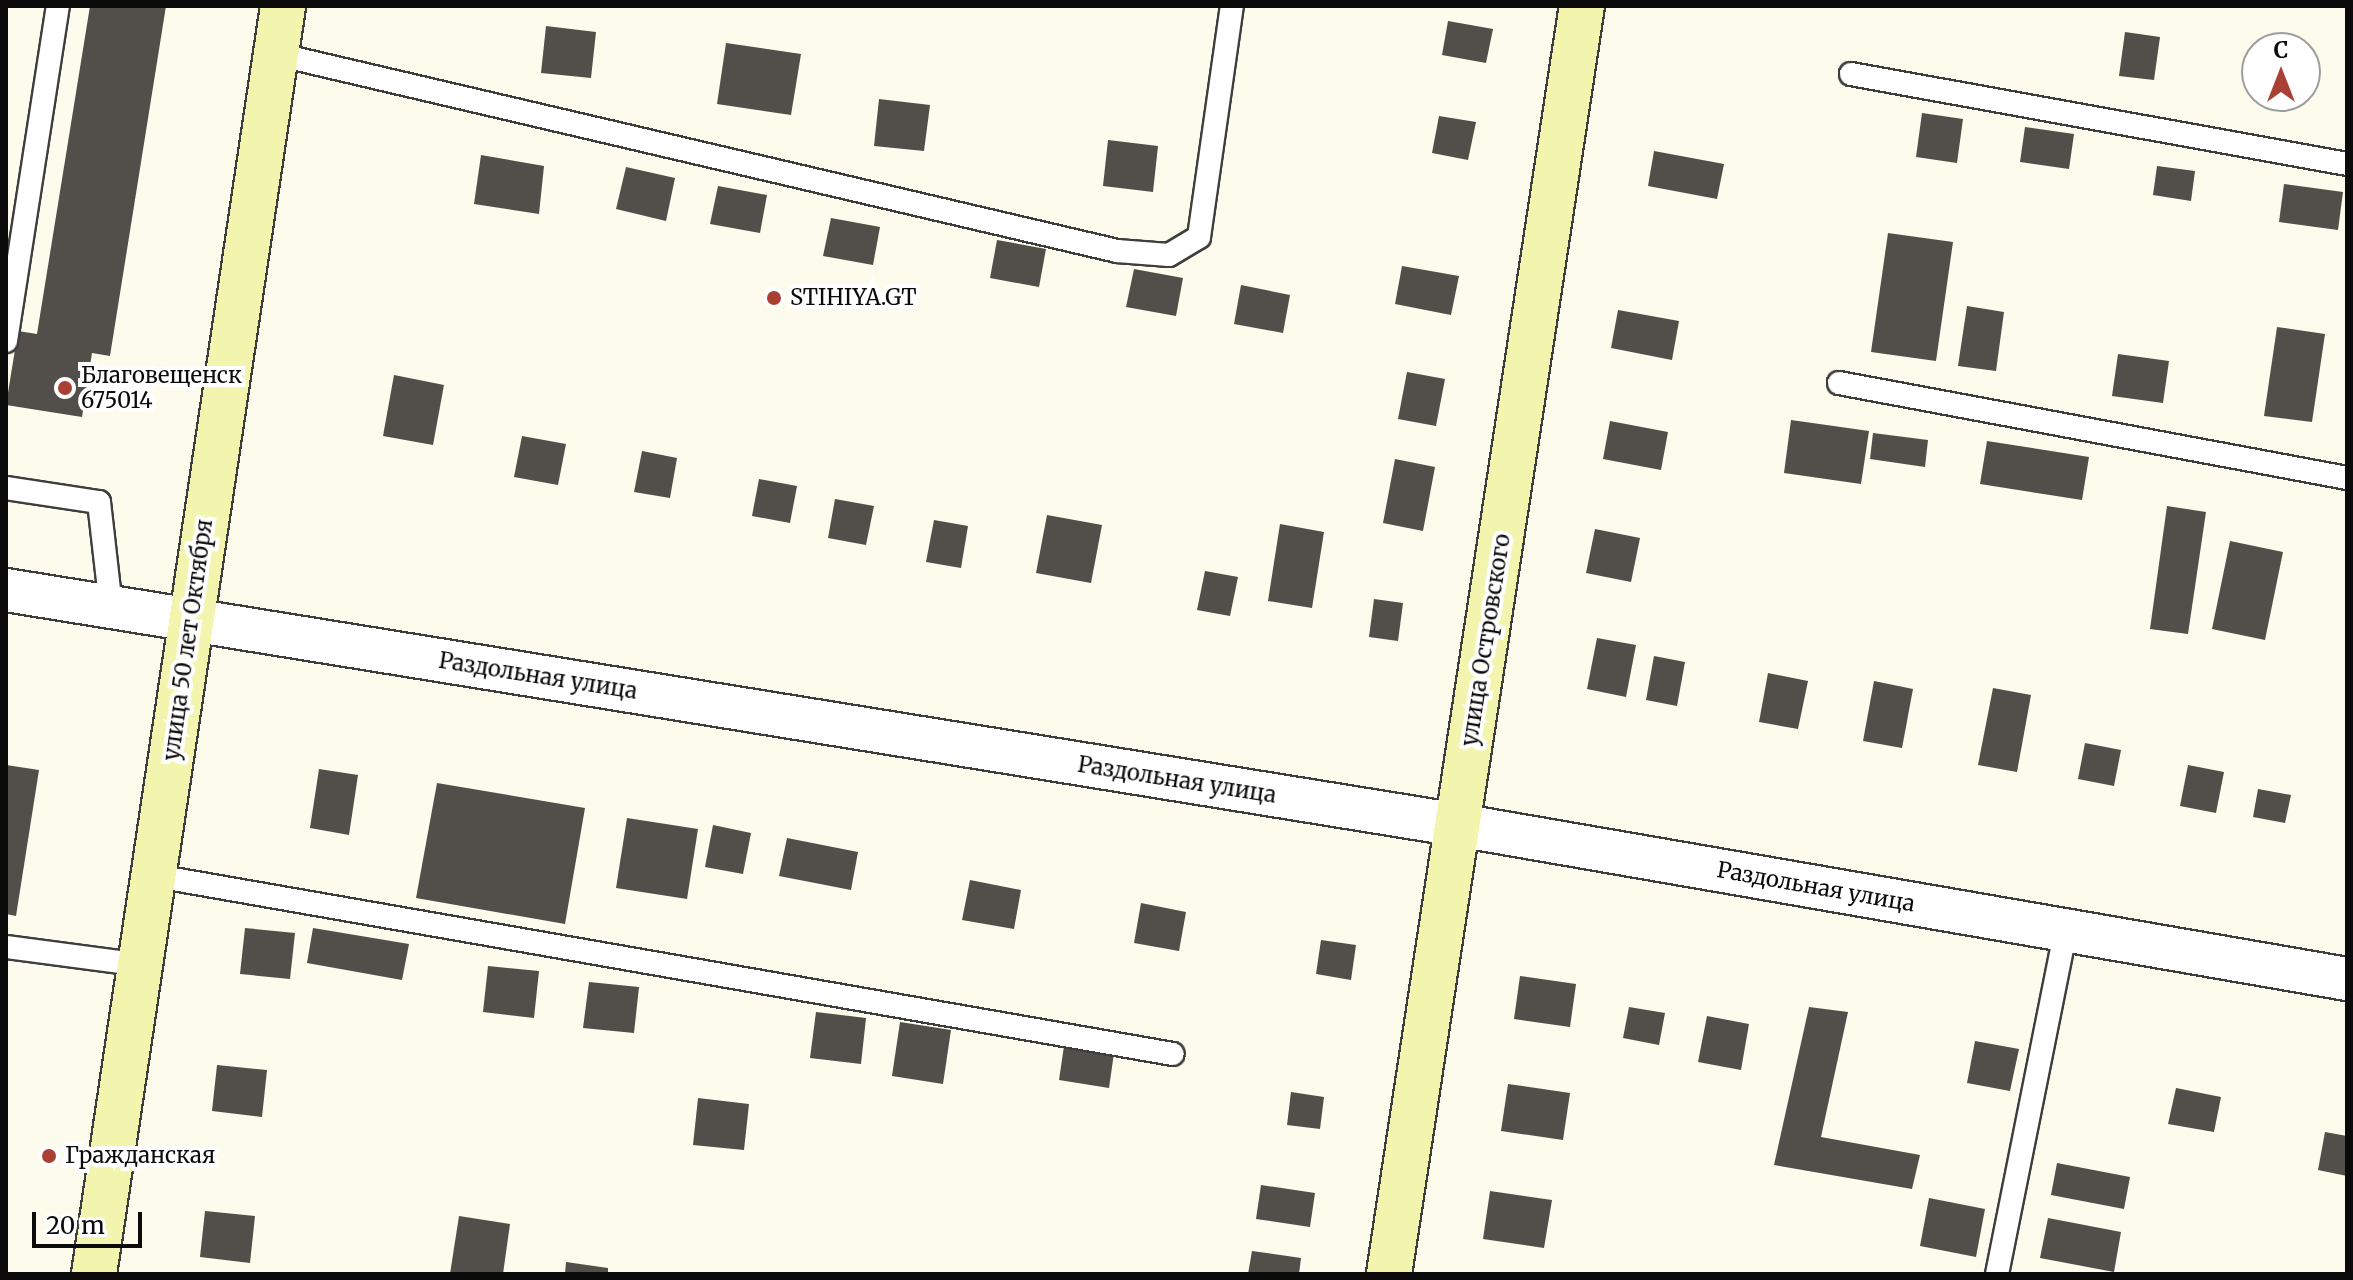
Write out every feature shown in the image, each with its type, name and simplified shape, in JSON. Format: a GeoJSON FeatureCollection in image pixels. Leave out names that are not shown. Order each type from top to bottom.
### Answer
{"type":"FeatureCollection","features":[{"type":"Feature","properties":{"kind":"main road","name":"улица 50 лет Октября"},"geometry":{"type":"LineString","coordinates":[[94,1274],[156,876],[190,620],[283,6]]}},
{"type":"Feature","properties":{"kind":"main road","name":"улица Островского"},"geometry":{"type":"LineString","coordinates":[[1389,1274],[1582,6]]}},
{"type":"Feature","properties":{"kind":"street","name":"Раздольная улица"},"geometry":{"type":"LineString","coordinates":[[6,590],[1458,825],[2347,979]]}},
{"type":"Feature","properties":{"kind":"lane"},"geometry":{"type":"LineString","coordinates":[[6,341],[58,6]]}},
{"type":"Feature","properties":{"kind":"lane"},"geometry":{"type":"LineString","coordinates":[[276,54],[1117,251],[1169,255],[1199,237],[1232,6]]}},
{"type":"Feature","properties":{"kind":"lane"},"geometry":{"type":"LineString","coordinates":[[1851,74],[2347,164]]}},
{"type":"Feature","properties":{"kind":"lane"},"geometry":{"type":"LineString","coordinates":[[1839,383],[2347,478]]}},
{"type":"Feature","properties":{"kind":"lane"},"geometry":{"type":"LineString","coordinates":[[6,488],[99,502],[111,607]]}},
{"type":"Feature","properties":{"kind":"lane"},"geometry":{"type":"LineString","coordinates":[[156,876],[1173,1054]]}},
{"type":"Feature","properties":{"kind":"lane"},"geometry":{"type":"LineString","coordinates":[[1997,1274],[2066,930]]}},
{"type":"Feature","properties":{"kind":"lane"},"geometry":{"type":"LineString","coordinates":[[6,947],[142,965]]}},
{"type":"Feature","properties":{"kind":"building"},"geometry":{"type":"Polygon","coordinates":[[[90,6],[166,6],[110,356],[92,353],[82,417],[6,405],[18,331],[37,334],[90,6]]]}},
{"type":"Feature","properties":{"kind":"building"},"geometry":{"type":"Polygon","coordinates":[[[1448,21],[1493,29],[1486,63],[1442,55],[1448,21]]]}},
{"type":"Feature","properties":{"kind":"building"},"geometry":{"type":"Polygon","coordinates":[[[546,26],[596,32],[591,78],[541,73],[546,26]]]}},
{"type":"Feature","properties":{"kind":"building"},"geometry":{"type":"Polygon","coordinates":[[[2125,32],[2160,37],[2154,80],[2119,76],[2125,32]]]}},
{"type":"Feature","properties":{"kind":"building"},"geometry":{"type":"Polygon","coordinates":[[[726,43],[801,54],[791,115],[717,104],[726,43]]]}},
{"type":"Feature","properties":{"kind":"building"},"geometry":{"type":"Polygon","coordinates":[[[879,99],[930,105],[924,151],[874,146],[879,99]]]}},
{"type":"Feature","properties":{"kind":"building"},"geometry":{"type":"Polygon","coordinates":[[[1922,113],[1963,119],[1957,163],[1916,157],[1922,113]]]}},
{"type":"Feature","properties":{"kind":"building"},"geometry":{"type":"Polygon","coordinates":[[[1439,116],[1476,122],[1468,160],[1432,153],[1439,116]]]}},
{"type":"Feature","properties":{"kind":"building"},"geometry":{"type":"Polygon","coordinates":[[[2025,127],[2074,134],[2069,169],[2020,162],[2025,127]]]}},
{"type":"Feature","properties":{"kind":"building"},"geometry":{"type":"Polygon","coordinates":[[[1108,140],[1158,146],[1153,192],[1103,186],[1108,140]]]}},
{"type":"Feature","properties":{"kind":"building"},"geometry":{"type":"Polygon","coordinates":[[[1654,151],[1724,164],[1717,199],[1648,186],[1654,151]]]}},
{"type":"Feature","properties":{"kind":"building"},"geometry":{"type":"Polygon","coordinates":[[[481,155],[544,166],[539,214],[474,204],[481,155]]]}},
{"type":"Feature","properties":{"kind":"building"},"geometry":{"type":"Polygon","coordinates":[[[2157,166],[2195,171],[2191,201],[2153,195],[2157,166]]]}},
{"type":"Feature","properties":{"kind":"building"},"geometry":{"type":"Polygon","coordinates":[[[626,167],[675,178],[666,221],[616,209],[626,167]]]}},
{"type":"Feature","properties":{"kind":"building"},"geometry":{"type":"Polygon","coordinates":[[[2284,184],[2343,192],[2338,230],[2279,222],[2284,184]]]}},
{"type":"Feature","properties":{"kind":"building"},"geometry":{"type":"Polygon","coordinates":[[[718,186],[767,195],[760,233],[710,224],[718,186]]]}},
{"type":"Feature","properties":{"kind":"building"},"geometry":{"type":"Polygon","coordinates":[[[831,218],[880,227],[873,265],[823,256],[831,218]]]}},
{"type":"Feature","properties":{"kind":"building"},"geometry":{"type":"Polygon","coordinates":[[[1888,233],[1953,242],[1936,361],[1871,352],[1888,233]]]}},
{"type":"Feature","properties":{"kind":"building"},"geometry":{"type":"Polygon","coordinates":[[[997,240],[1046,249],[1039,287],[990,278],[997,240]]]}},
{"type":"Feature","properties":{"kind":"building"},"geometry":{"type":"Polygon","coordinates":[[[1402,266],[1459,276],[1451,315],[1395,304],[1402,266]]]}},
{"type":"Feature","properties":{"kind":"building"},"geometry":{"type":"Polygon","coordinates":[[[1134,269],[1183,278],[1176,316],[1126,307],[1134,269]]]}},
{"type":"Feature","properties":{"kind":"building"},"geometry":{"type":"Polygon","coordinates":[[[1241,285],[1290,295],[1283,333],[1234,324],[1241,285]]]}},
{"type":"Feature","properties":{"kind":"building"},"geometry":{"type":"Polygon","coordinates":[[[1967,306],[2004,312],[1996,371],[1958,366],[1967,306]]]}},
{"type":"Feature","properties":{"kind":"building"},"geometry":{"type":"Polygon","coordinates":[[[1618,310],[1679,321],[1672,360],[1611,348],[1618,310]]]}},
{"type":"Feature","properties":{"kind":"building"},"geometry":{"type":"Polygon","coordinates":[[[2277,327],[2325,334],[2312,422],[2264,416],[2277,327]]]}},
{"type":"Feature","properties":{"kind":"building"},"geometry":{"type":"Polygon","coordinates":[[[2118,354],[2169,361],[2163,403],[2112,396],[2118,354]]]}},
{"type":"Feature","properties":{"kind":"building"},"geometry":{"type":"Polygon","coordinates":[[[1407,372],[1445,379],[1436,426],[1398,419],[1407,372]]]}},
{"type":"Feature","properties":{"kind":"building"},"geometry":{"type":"Polygon","coordinates":[[[394,375],[444,385],[433,445],[383,436],[394,375]]]}},
{"type":"Feature","properties":{"kind":"building"},"geometry":{"type":"Polygon","coordinates":[[[1791,420],[1869,431],[1861,484],[1784,473],[1791,420]]]}},
{"type":"Feature","properties":{"kind":"building"},"geometry":{"type":"Polygon","coordinates":[[[1610,421],[1668,432],[1661,470],[1603,459],[1610,421]]]}},
{"type":"Feature","properties":{"kind":"building"},"geometry":{"type":"Polygon","coordinates":[[[1873,433],[1928,440],[1925,467],[1870,459],[1873,433]]]}},
{"type":"Feature","properties":{"kind":"building"},"geometry":{"type":"Polygon","coordinates":[[[522,436],[566,444],[558,485],[514,477],[522,436]]]}},
{"type":"Feature","properties":{"kind":"building"},"geometry":{"type":"Polygon","coordinates":[[[1987,441],[2089,457],[2082,500],[1980,484],[1987,441]]]}},
{"type":"Feature","properties":{"kind":"building"},"geometry":{"type":"Polygon","coordinates":[[[642,451],[677,458],[670,498],[634,492],[642,451]]]}},
{"type":"Feature","properties":{"kind":"building"},"geometry":{"type":"Polygon","coordinates":[[[1395,459],[1435,467],[1423,531],[1383,523],[1395,459]]]}},
{"type":"Feature","properties":{"kind":"building"},"geometry":{"type":"Polygon","coordinates":[[[759,479],[797,486],[790,523],[752,516],[759,479]]]}},
{"type":"Feature","properties":{"kind":"building"},"geometry":{"type":"Polygon","coordinates":[[[835,499],[874,506],[866,545],[828,538],[835,499]]]}},
{"type":"Feature","properties":{"kind":"building"},"geometry":{"type":"Polygon","coordinates":[[[2167,506],[2206,512],[2188,634],[2150,629],[2167,506]]]}},
{"type":"Feature","properties":{"kind":"building"},"geometry":{"type":"Polygon","coordinates":[[[1047,515],[1102,525],[1091,583],[1036,573],[1047,515]]]}},
{"type":"Feature","properties":{"kind":"building"},"geometry":{"type":"Polygon","coordinates":[[[934,520],[968,526],[961,568],[926,562],[934,520]]]}},
{"type":"Feature","properties":{"kind":"building"},"geometry":{"type":"Polygon","coordinates":[[[1280,524],[1324,532],[1312,608],[1268,601],[1280,524]]]}},
{"type":"Feature","properties":{"kind":"building"},"geometry":{"type":"Polygon","coordinates":[[[1595,529],[1640,538],[1631,582],[1586,573],[1595,529]]]}},
{"type":"Feature","properties":{"kind":"building"},"geometry":{"type":"Polygon","coordinates":[[[2230,541],[2283,552],[2265,640],[2212,629],[2230,541]]]}},
{"type":"Feature","properties":{"kind":"building"},"geometry":{"type":"Polygon","coordinates":[[[1205,571],[1238,577],[1230,616],[1197,610],[1205,571]]]}},
{"type":"Feature","properties":{"kind":"building"},"geometry":{"type":"Polygon","coordinates":[[[1374,599],[1403,603],[1398,641],[1369,637],[1374,599]]]}},
{"type":"Feature","properties":{"kind":"building"},"geometry":{"type":"Polygon","coordinates":[[[1597,638],[1636,645],[1626,697],[1587,689],[1597,638]]]}},
{"type":"Feature","properties":{"kind":"building"},"geometry":{"type":"Polygon","coordinates":[[[1654,656],[1685,662],[1677,706],[1646,700],[1654,656]]]}},
{"type":"Feature","properties":{"kind":"building"},"geometry":{"type":"Polygon","coordinates":[[[1768,673],[1808,681],[1798,729],[1759,722],[1768,673]]]}},
{"type":"Feature","properties":{"kind":"building"},"geometry":{"type":"Polygon","coordinates":[[[1874,681],[1913,689],[1902,748],[1863,741],[1874,681]]]}},
{"type":"Feature","properties":{"kind":"building"},"geometry":{"type":"Polygon","coordinates":[[[1993,688],[2031,695],[2017,772],[1978,765],[1993,688]]]}},
{"type":"Feature","properties":{"kind":"building"},"geometry":{"type":"Polygon","coordinates":[[[2085,743],[2121,750],[2114,786],[2078,779],[2085,743]]]}},
{"type":"Feature","properties":{"kind":"building"},"geometry":{"type":"Polygon","coordinates":[[[6,765],[39,770],[16,916],[6,914],[6,765]]]}},
{"type":"Feature","properties":{"kind":"building"},"geometry":{"type":"Polygon","coordinates":[[[2188,765],[2224,772],[2216,813],[2180,806],[2188,765]]]}},
{"type":"Feature","properties":{"kind":"building"},"geometry":{"type":"Polygon","coordinates":[[[319,769],[358,775],[349,835],[310,828],[319,769]]]}},
{"type":"Feature","properties":{"kind":"building"},"geometry":{"type":"Polygon","coordinates":[[[437,783],[585,808],[565,924],[416,898],[437,783]]]}},
{"type":"Feature","properties":{"kind":"building"},"geometry":{"type":"Polygon","coordinates":[[[2258,789],[2291,795],[2285,823],[2253,817],[2258,789]]]}},
{"type":"Feature","properties":{"kind":"building"},"geometry":{"type":"Polygon","coordinates":[[[627,818],[698,829],[687,899],[616,888],[627,818]]]}},
{"type":"Feature","properties":{"kind":"building"},"geometry":{"type":"Polygon","coordinates":[[[713,825],[751,833],[743,874],[705,867],[713,825]]]}},
{"type":"Feature","properties":{"kind":"building"},"geometry":{"type":"Polygon","coordinates":[[[787,838],[858,852],[851,890],[779,876],[787,838]]]}},
{"type":"Feature","properties":{"kind":"building"},"geometry":{"type":"Polygon","coordinates":[[[970,880],[1021,890],[1014,929],[962,920],[970,880]]]}},
{"type":"Feature","properties":{"kind":"building"},"geometry":{"type":"Polygon","coordinates":[[[1141,903],[1186,912],[1179,951],[1134,943],[1141,903]]]}},
{"type":"Feature","properties":{"kind":"building"},"geometry":{"type":"Polygon","coordinates":[[[245,928],[295,933],[290,979],[240,974],[245,928]]]}},
{"type":"Feature","properties":{"kind":"building"},"geometry":{"type":"Polygon","coordinates":[[[313,928],[409,944],[402,980],[307,963],[313,928]]]}},
{"type":"Feature","properties":{"kind":"building"},"geometry":{"type":"Polygon","coordinates":[[[1321,940],[1356,945],[1351,980],[1316,974],[1321,940]]]}},
{"type":"Feature","properties":{"kind":"building"},"geometry":{"type":"Polygon","coordinates":[[[488,966],[539,971],[534,1018],[483,1012],[488,966]]]}},
{"type":"Feature","properties":{"kind":"building"},"geometry":{"type":"Polygon","coordinates":[[[1520,976],[1576,984],[1570,1027],[1514,1019],[1520,976]]]}},
{"type":"Feature","properties":{"kind":"building"},"geometry":{"type":"Polygon","coordinates":[[[589,982],[639,987],[634,1033],[583,1028],[589,982]]]}},
{"type":"Feature","properties":{"kind":"building"},"geometry":{"type":"Polygon","coordinates":[[[1629,1007],[1665,1013],[1659,1045],[1623,1038],[1629,1007]]]}},
{"type":"Feature","properties":{"kind":"building"},"geometry":{"type":"Polygon","coordinates":[[[1809,1007],[1848,1012],[1821,1137],[1920,1155],[1912,1189],[1774,1165],[1809,1007]]]}},
{"type":"Feature","properties":{"kind":"building"},"geometry":{"type":"Polygon","coordinates":[[[816,1012],[866,1018],[861,1064],[810,1058],[816,1012]]]}},
{"type":"Feature","properties":{"kind":"building"},"geometry":{"type":"Polygon","coordinates":[[[1707,1016],[1749,1024],[1741,1070],[1698,1062],[1707,1016]]]}},
{"type":"Feature","properties":{"kind":"building"},"geometry":{"type":"Polygon","coordinates":[[[900,1022],[951,1030],[943,1084],[892,1076],[900,1022]]]}},
{"type":"Feature","properties":{"kind":"building"},"geometry":{"type":"Polygon","coordinates":[[[1975,1041],[2019,1049],[2010,1091],[1967,1083],[1975,1041]]]}},
{"type":"Feature","properties":{"kind":"building"},"geometry":{"type":"Polygon","coordinates":[[[1064,1046],[1114,1053],[1109,1088],[1059,1080],[1064,1046]]]}},
{"type":"Feature","properties":{"kind":"building"},"geometry":{"type":"Polygon","coordinates":[[[217,1065],[267,1070],[262,1117],[212,1111],[217,1065]]]}},
{"type":"Feature","properties":{"kind":"building"},"geometry":{"type":"Polygon","coordinates":[[[1508,1084],[1570,1093],[1563,1140],[1501,1131],[1508,1084]]]}},
{"type":"Feature","properties":{"kind":"building"},"geometry":{"type":"Polygon","coordinates":[[[2176,1088],[2221,1097],[2214,1132],[2168,1124],[2176,1088]]]}},
{"type":"Feature","properties":{"kind":"building"},"geometry":{"type":"Polygon","coordinates":[[[1291,1092],[1324,1097],[1320,1129],[1287,1125],[1291,1092]]]}},
{"type":"Feature","properties":{"kind":"building"},"geometry":{"type":"Polygon","coordinates":[[[698,1098],[749,1104],[744,1150],[693,1145],[698,1098]]]}},
{"type":"Feature","properties":{"kind":"building"},"geometry":{"type":"Polygon","coordinates":[[[2325,1132],[2347,1136],[2347,1176],[2318,1170],[2325,1132]]]}},
{"type":"Feature","properties":{"kind":"building"},"geometry":{"type":"Polygon","coordinates":[[[2057,1163],[2130,1177],[2124,1209],[2051,1195],[2057,1163]]]}},
{"type":"Feature","properties":{"kind":"building"},"geometry":{"type":"Polygon","coordinates":[[[1261,1185],[1315,1193],[1310,1227],[1256,1219],[1261,1185]]]}},
{"type":"Feature","properties":{"kind":"building"},"geometry":{"type":"Polygon","coordinates":[[[1490,1191],[1552,1200],[1544,1248],[1483,1239],[1490,1191]]]}},
{"type":"Feature","properties":{"kind":"building"},"geometry":{"type":"Polygon","coordinates":[[[1929,1198],[1985,1209],[1976,1257],[1920,1246],[1929,1198]]]}},
{"type":"Feature","properties":{"kind":"building"},"geometry":{"type":"Polygon","coordinates":[[[205,1211],[255,1216],[250,1263],[200,1257],[205,1211]]]}},
{"type":"Feature","properties":{"kind":"building"},"geometry":{"type":"Polygon","coordinates":[[[459,1216],[510,1224],[503,1274],[450,1274],[459,1216]]]}},
{"type":"Feature","properties":{"kind":"building"},"geometry":{"type":"Polygon","coordinates":[[[2048,1218],[2121,1232],[2114,1272],[2040,1258],[2048,1218]]]}},
{"type":"Feature","properties":{"kind":"building"},"geometry":{"type":"Polygon","coordinates":[[[1252,1251],[1301,1258],[1299,1274],[1248,1274],[1252,1251]]]}},
{"type":"Feature","properties":{"kind":"building"},"geometry":{"type":"Polygon","coordinates":[[[566,1262],[608,1268],[608,1274],[565,1274],[566,1262]]]}},
{"type":"Feature","properties":{"kind":"place","name":"STIHIYA.GT"},"geometry":{"type":"Point","coordinates":[774,298]}},
{"type":"Feature","properties":{"kind":"place","name":"Благовещенск 675014"},"geometry":{"type":"Point","coordinates":[65,388]}},
{"type":"Feature","properties":{"kind":"place","name":"Гражданская"},"geometry":{"type":"Point","coordinates":[49,1156]}}]}
